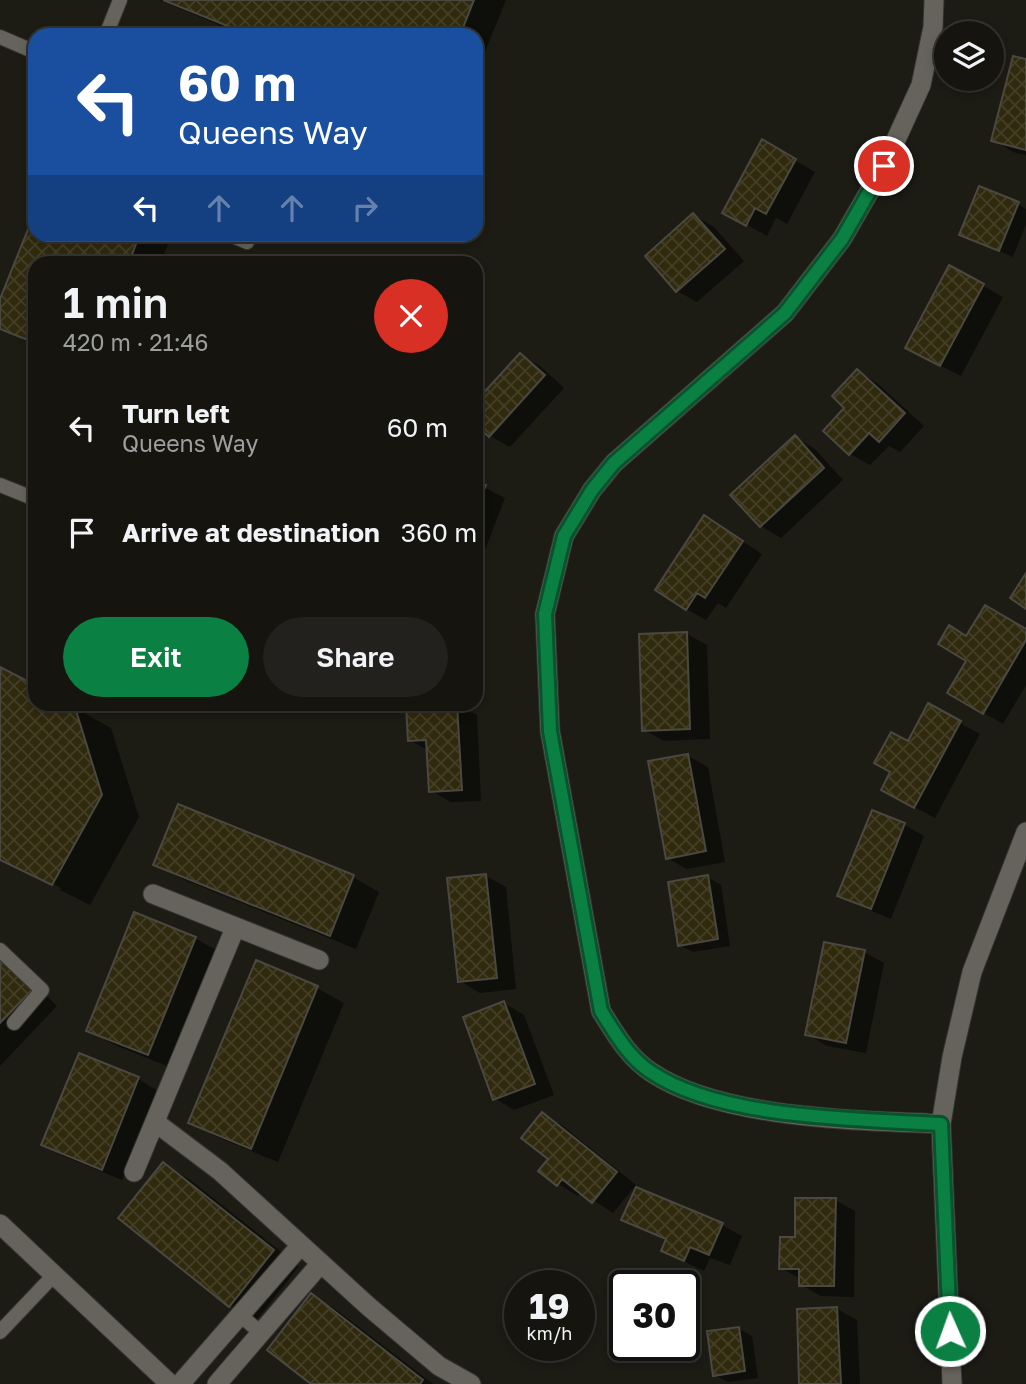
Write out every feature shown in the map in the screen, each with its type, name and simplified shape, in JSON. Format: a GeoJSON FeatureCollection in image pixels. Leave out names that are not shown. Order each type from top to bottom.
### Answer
{"type":"FeatureCollection","features":[{"type":"Feature","properties":{"kind":"street"},"geometry":{"type":"LineString","coordinates":[[934,0],[933,27],[921,85],[884,166],[842,239],[785,313],[614,463],[592,490],[564,536],[545,614],[550,731],[598,998],[601,1011],[624,1047],[649,1072],[685,1090],[744,1106],[831,1118],[941,1124]]}},
{"type":"Feature","properties":{"kind":"street"},"geometry":{"type":"LineString","coordinates":[[952,1384],[941,1124],[952,1057],[972,972],[1026,832]]}},
{"type":"Feature","properties":{"kind":"street"},"geometry":{"type":"LineString","coordinates":[[153,894],[319,960]]}},
{"type":"Feature","properties":{"kind":"street"},"geometry":{"type":"LineString","coordinates":[[134,1172],[235,928]]}},
{"type":"Feature","properties":{"kind":"street"},"geometry":{"type":"LineString","coordinates":[[155,1122],[220,1171],[439,1366],[471,1384]]}},
{"type":"Feature","properties":{"kind":"street"},"geometry":{"type":"LineString","coordinates":[[0,1224],[170,1384]]}},
{"type":"Feature","properties":{"kind":"street"},"geometry":{"type":"LineString","coordinates":[[180,1384],[301,1245]]}},
{"type":"Feature","properties":{"kind":"street"},"geometry":{"type":"LineString","coordinates":[[217,1384],[321,1263]]}},
{"type":"Feature","properties":{"kind":"lane"},"geometry":{"type":"LineString","coordinates":[[109,28],[120,0]]}},
{"type":"Feature","properties":{"kind":"lane"},"geometry":{"type":"LineString","coordinates":[[0,37],[28,49]]}},
{"type":"Feature","properties":{"kind":"lane"},"geometry":{"type":"LineString","coordinates":[[0,485],[28,496]]}},
{"type":"Feature","properties":{"kind":"lane"},"geometry":{"type":"LineString","coordinates":[[0,950],[42,989],[14,1023]]}},
{"type":"Feature","properties":{"kind":"lane"},"geometry":{"type":"LineString","coordinates":[[0,1332],[54,1275]]}},
{"type":"Feature","properties":{"kind":"lane"},"geometry":{"type":"LineString","coordinates":[[240,1315],[261,1333]]}},
{"type":"Feature","properties":{"kind":"building"},"geometry":{"type":"Polygon","coordinates":[[[163,0],[474,0],[463,28],[233,28],[163,0]]]}},
{"type":"Feature","properties":{"kind":"building"},"geometry":{"type":"Polygon","coordinates":[[[1013,56],[1026,59],[1026,150],[991,141],[1013,56]]]}},
{"type":"Feature","properties":{"kind":"building"},"geometry":{"type":"Polygon","coordinates":[[[762,139],[796,159],[766,214],[755,208],[746,226],[722,213],[762,139]]]}},
{"type":"Feature","properties":{"kind":"building"},"geometry":{"type":"Polygon","coordinates":[[[979,186],[1019,202],[999,251],[959,235],[979,186]]]}},
{"type":"Feature","properties":{"kind":"building"},"geometry":{"type":"Polygon","coordinates":[[[693,213],[725,249],[676,292],[645,256],[693,213]]]}},
{"type":"Feature","properties":{"kind":"building"},"geometry":{"type":"Polygon","coordinates":[[[28,229],[28,242],[137,242],[131,256],[28,256],[28,340],[0,329],[0,299],[28,229]]]}},
{"type":"Feature","properties":{"kind":"building"},"geometry":{"type":"Polygon","coordinates":[[[949,265],[984,284],[940,366],[905,348],[949,265]]]}},
{"type":"Feature","properties":{"kind":"building"},"geometry":{"type":"Polygon","coordinates":[[[520,353],[545,375],[489,437],[483,431],[483,393],[520,353]]]}},
{"type":"Feature","properties":{"kind":"building"},"geometry":{"type":"Polygon","coordinates":[[[857,369],[905,413],[879,442],[869,433],[849,455],[823,431],[844,408],[832,396],[857,369]]]}},
{"type":"Feature","properties":{"kind":"building"},"geometry":{"type":"Polygon","coordinates":[[[795,435],[824,468],[760,527],[730,495],[795,435]]]}},
{"type":"Feature","properties":{"kind":"building"},"geometry":{"type":"Polygon","coordinates":[[[704,515],[743,541],[705,598],[697,593],[686,610],[655,590],[704,515]]]}},
{"type":"Feature","properties":{"kind":"building"},"geometry":{"type":"Polygon","coordinates":[[[1026,573],[1026,609],[1010,598],[1026,573]]]}},
{"type":"Feature","properties":{"kind":"building"},"geometry":{"type":"Polygon","coordinates":[[[985,605],[1026,629],[1026,640],[983,714],[947,693],[966,661],[938,644],[949,625],[966,636],[985,605]]]}},
{"type":"Feature","properties":{"kind":"building"},"geometry":{"type":"Polygon","coordinates":[[[687,632],[690,729],[642,731],[639,634],[687,632]]]}},
{"type":"Feature","properties":{"kind":"building"},"geometry":{"type":"Polygon","coordinates":[[[0,667],[28,681],[28,711],[76,711],[102,795],[52,885],[0,860],[0,667]]]}},
{"type":"Feature","properties":{"kind":"building"},"geometry":{"type":"Polygon","coordinates":[[[928,703],[961,721],[914,808],[881,790],[890,772],[874,763],[891,732],[908,741],[928,703]]]}},
{"type":"Feature","properties":{"kind":"building"},"geometry":{"type":"Polygon","coordinates":[[[406,711],[457,711],[462,790],[429,792],[426,740],[408,741],[406,711]]]}},
{"type":"Feature","properties":{"kind":"building"},"geometry":{"type":"Polygon","coordinates":[[[688,754],[706,851],[666,859],[648,761],[688,754]]]}},
{"type":"Feature","properties":{"kind":"building"},"geometry":{"type":"Polygon","coordinates":[[[178,804],[354,875],[330,936],[153,865],[178,804]]]}},
{"type":"Feature","properties":{"kind":"building"},"geometry":{"type":"Polygon","coordinates":[[[872,810],[905,823],[871,909],[837,896],[872,810]]]}},
{"type":"Feature","properties":{"kind":"building"},"geometry":{"type":"Polygon","coordinates":[[[486,874],[497,978],[458,982],[447,878],[486,874]]]}},
{"type":"Feature","properties":{"kind":"building"},"geometry":{"type":"Polygon","coordinates":[[[708,875],[718,939],[678,946],[668,882],[708,875]]]}},
{"type":"Feature","properties":{"kind":"building"},"geometry":{"type":"Polygon","coordinates":[[[134,912],[196,937],[148,1055],[86,1031],[134,912]]]}},
{"type":"Feature","properties":{"kind":"building"},"geometry":{"type":"Polygon","coordinates":[[[824,942],[865,950],[846,1043],[805,1035],[824,942]]]}},
{"type":"Feature","properties":{"kind":"building"},"geometry":{"type":"Polygon","coordinates":[[[0,959],[32,990],[0,1023],[0,959]]]}},
{"type":"Feature","properties":{"kind":"building"},"geometry":{"type":"Polygon","coordinates":[[[256,960],[318,986],[251,1149],[188,1123],[256,960]]]}},
{"type":"Feature","properties":{"kind":"building"},"geometry":{"type":"Polygon","coordinates":[[[504,1001],[535,1084],[493,1100],[463,1017],[504,1001]]]}},
{"type":"Feature","properties":{"kind":"building"},"geometry":{"type":"Polygon","coordinates":[[[79,1053],[139,1077],[102,1170],[41,1145],[79,1053]]]}},
{"type":"Feature","properties":{"kind":"building"},"geometry":{"type":"Polygon","coordinates":[[[542,1112],[617,1172],[592,1203],[562,1179],[557,1186],[538,1171],[548,1159],[521,1138],[542,1112]]]}},
{"type":"Feature","properties":{"kind":"building"},"geometry":{"type":"Polygon","coordinates":[[[163,1162],[274,1250],[229,1307],[118,1218],[163,1162]]]}},
{"type":"Feature","properties":{"kind":"building"},"geometry":{"type":"Polygon","coordinates":[[[636,1187],[723,1223],[709,1255],[690,1247],[684,1261],[661,1251],[666,1239],[621,1220],[636,1187]]]}},
{"type":"Feature","properties":{"kind":"building"},"geometry":{"type":"Polygon","coordinates":[[[795,1198],[836,1198],[834,1286],[799,1286],[799,1269],[779,1269],[780,1237],[795,1237],[795,1198]]]}},
{"type":"Feature","properties":{"kind":"building"},"geometry":{"type":"Polygon","coordinates":[[[311,1293],[423,1380],[420,1384],[311,1384],[267,1350],[311,1293]]]}},
{"type":"Feature","properties":{"kind":"building"},"geometry":{"type":"Polygon","coordinates":[[[837,1307],[841,1384],[799,1384],[797,1309],[837,1307]]]}},
{"type":"Feature","properties":{"kind":"building"},"geometry":{"type":"Polygon","coordinates":[[[739,1327],[745,1371],[713,1376],[707,1331],[739,1327]]]}},
{"type":"Feature","properties":{"kind":"route"},"geometry":{"type":"LineString","coordinates":[[884,166],[842,239],[785,313],[614,463],[592,490],[564,536],[545,614],[550,731],[601,1011],[624,1047],[649,1072],[685,1090],[744,1106],[831,1118],[941,1124],[950,1331]]}}]}
